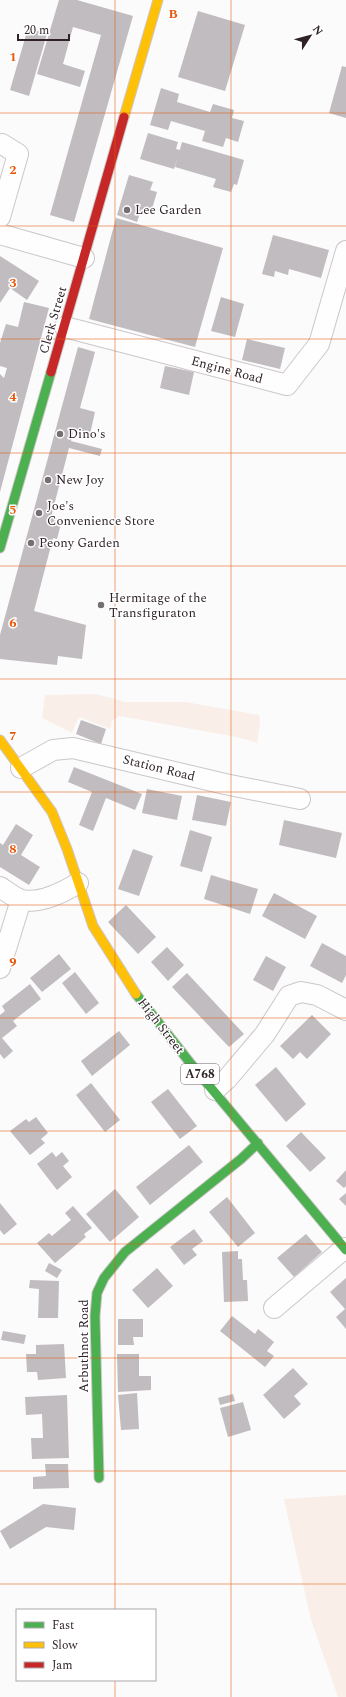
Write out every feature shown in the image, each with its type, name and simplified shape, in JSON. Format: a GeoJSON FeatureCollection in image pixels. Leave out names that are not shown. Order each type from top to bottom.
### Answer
{"type":"FeatureCollection","features":[{"type":"Feature","properties":{"kind":"main road","name":"Clerk Street"},"geometry":{"type":"LineString","coordinates":[[0,548],[65,327],[158,0]]}},
{"type":"Feature","properties":{"kind":"main road","name":"High Street"},"geometry":{"type":"LineString","coordinates":[[0,740],[52,812],[67,849],[93,926],[133,990],[345,1249]]}},
{"type":"Feature","properties":{"kind":"main road","name":"Arbuthnot Road"},"geometry":{"type":"LineString","coordinates":[[99,1478],[95,1316],[97,1293],[104,1278],[125,1252],[241,1159],[258,1143]]}},
{"type":"Feature","properties":{"kind":"street"},"geometry":{"type":"LineString","coordinates":[[0,217],[18,154],[2,144]]}},
{"type":"Feature","properties":{"kind":"street"},"geometry":{"type":"LineString","coordinates":[[0,234],[84,258]]}},
{"type":"Feature","properties":{"kind":"street","name":"Engine Road"},"geometry":{"type":"LineString","coordinates":[[65,327],[287,385],[320,344],[333,293],[346,251]]}},
{"type":"Feature","properties":{"kind":"street","name":"Station Road"},"geometry":{"type":"LineString","coordinates":[[21,768],[53,750],[73,748],[225,784],[300,799]]}},
{"type":"Feature","properties":{"kind":"street"},"geometry":{"type":"LineString","coordinates":[[0,887],[22,900],[40,899],[63,893],[78,883]]}},
{"type":"Feature","properties":{"kind":"street"},"geometry":{"type":"LineString","coordinates":[[0,968],[22,900]]}},
{"type":"Feature","properties":{"kind":"street"},"geometry":{"type":"LineString","coordinates":[[215,1090],[227,1079],[265,1034],[289,996],[301,992],[317,995],[346,1010]]}},
{"type":"Feature","properties":{"kind":"street","name":"High Street"},"geometry":{"type":"LineString","coordinates":[[274,1308],[345,1249]]}},
{"type":"Feature","properties":{"kind":"shaded area"},"geometry":{"type":"Polygon","coordinates":[[[96,694],[125,702],[185,702],[259,715],[260,724],[257,743],[237,737],[119,716],[112,721],[110,729],[79,717],[72,733],[42,718],[45,695],[96,694]]]}},
{"type":"Feature","properties":{"kind":"shaded area"},"geometry":{"type":"Polygon","coordinates":[[[346,1495],[346,1697],[338,1697],[311,1620],[284,1499],[346,1495]]]}},
{"type":"Feature","properties":{"kind":"building"},"geometry":{"type":"Polygon","coordinates":[[[59,0],[77,0],[133,16],[74,222],[50,215],[101,35],[73,27],[63,64],[85,71],[80,87],[37,74],[59,0]]]}},
{"type":"Feature","properties":{"kind":"building"},"geometry":{"type":"Polygon","coordinates":[[[198,11],[245,25],[225,91],[178,77],[198,11]]]}},
{"type":"Feature","properties":{"kind":"building"},"geometry":{"type":"Polygon","coordinates":[[[28,28],[47,34],[29,96],[10,90],[28,28]]]}},
{"type":"Feature","properties":{"kind":"building"},"geometry":{"type":"Polygon","coordinates":[[[342,66],[346,67],[346,118],[329,113],[342,66]]]}},
{"type":"Feature","properties":{"kind":"building"},"geometry":{"type":"Polygon","coordinates":[[[161,88],[179,94],[177,102],[210,112],[213,104],[234,110],[232,118],[244,121],[238,142],[226,138],[223,147],[202,141],[205,131],[171,121],[168,130],[150,125],[161,88]]]}},
{"type":"Feature","properties":{"kind":"building"},"geometry":{"type":"Polygon","coordinates":[[[148,133],[178,142],[176,149],[180,150],[174,169],[140,159],[148,133]]]}},
{"type":"Feature","properties":{"kind":"building"},"geometry":{"type":"Polygon","coordinates":[[[182,142],[244,160],[237,185],[234,184],[231,192],[213,187],[216,179],[175,167],[182,142]]]}},
{"type":"Feature","properties":{"kind":"building"},"geometry":{"type":"Polygon","coordinates":[[[129,175],[153,182],[150,190],[157,192],[152,209],[145,207],[144,211],[141,211],[137,222],[117,215],[129,175]]]}},
{"type":"Feature","properties":{"kind":"building"},"geometry":{"type":"Polygon","coordinates":[[[116,218],[223,248],[195,347],[89,319],[116,218]]]}},
{"type":"Feature","properties":{"kind":"building"},"geometry":{"type":"Polygon","coordinates":[[[273,235],[329,250],[321,278],[289,269],[288,275],[275,271],[274,277],[262,274],[273,235]]]}},
{"type":"Feature","properties":{"kind":"building"},"geometry":{"type":"Polygon","coordinates":[[[0,256],[39,281],[27,300],[10,288],[0,303],[0,256]]]}},
{"type":"Feature","properties":{"kind":"building"},"geometry":{"type":"Polygon","coordinates":[[[221,297],[244,304],[235,337],[211,331],[221,297]]]}},
{"type":"Feature","properties":{"kind":"building"},"geometry":{"type":"Polygon","coordinates":[[[24,302],[49,308],[0,492],[0,374],[4,378],[7,368],[0,366],[0,343],[6,324],[18,327],[24,302]]]}},
{"type":"Feature","properties":{"kind":"building"},"geometry":{"type":"Polygon","coordinates":[[[247,339],[285,348],[280,369],[242,360],[247,339]]]}},
{"type":"Feature","properties":{"kind":"building"},"geometry":{"type":"Polygon","coordinates":[[[78,347],[95,352],[80,408],[95,412],[90,434],[74,429],[71,441],[102,449],[100,456],[69,448],[51,517],[62,520],[57,539],[53,538],[34,611],[86,625],[82,659],[58,656],[57,665],[0,659],[0,635],[78,347]]]}},
{"type":"Feature","properties":{"kind":"building"},"geometry":{"type":"Polygon","coordinates":[[[165,366],[194,372],[189,395],[160,388],[165,366]]]}},
{"type":"Feature","properties":{"kind":"building"},"geometry":{"type":"Polygon","coordinates":[[[81,720],[106,729],[101,744],[76,734],[81,720]]]}},
{"type":"Feature","properties":{"kind":"building"},"geometry":{"type":"Polygon","coordinates":[[[74,767],[142,794],[135,810],[106,798],[93,831],[79,825],[92,792],[68,782],[74,767]]]}},
{"type":"Feature","properties":{"kind":"building"},"geometry":{"type":"Polygon","coordinates":[[[147,789],[182,796],[177,820],[142,813],[147,789]]]}},
{"type":"Feature","properties":{"kind":"building"},"geometry":{"type":"Polygon","coordinates":[[[197,795],[231,802],[226,826],[192,820],[197,795]]]}},
{"type":"Feature","properties":{"kind":"building"},"geometry":{"type":"Polygon","coordinates":[[[284,820],[342,833],[336,858],[279,845],[284,820]]]}},
{"type":"Feature","properties":{"kind":"building"},"geometry":{"type":"Polygon","coordinates":[[[16,824],[33,835],[21,855],[40,867],[29,885],[0,867],[0,843],[3,845],[16,824]]]}},
{"type":"Feature","properties":{"kind":"building"},"geometry":{"type":"Polygon","coordinates":[[[190,830],[212,837],[202,872],[180,866],[190,830]]]}},
{"type":"Feature","properties":{"kind":"building"},"geometry":{"type":"Polygon","coordinates":[[[133,849],[153,856],[139,896],[118,889],[133,849]]]}},
{"type":"Feature","properties":{"kind":"building"},"geometry":{"type":"Polygon","coordinates":[[[211,875],[258,889],[250,914],[204,899],[211,875]]]}},
{"type":"Feature","properties":{"kind":"building"},"geometry":{"type":"Polygon","coordinates":[[[274,893],[317,916],[305,939],[262,916],[274,893]]]}},
{"type":"Feature","properties":{"kind":"building"},"geometry":{"type":"Polygon","coordinates":[[[126,905],[156,937],[138,954],[108,922],[126,905]]]}},
{"type":"Feature","properties":{"kind":"building"},"geometry":{"type":"Polygon","coordinates":[[[322,943],[346,956],[346,975],[342,983],[310,966],[322,943]]]}},
{"type":"Feature","properties":{"kind":"building"},"geometry":{"type":"Polygon","coordinates":[[[167,947],[184,965],[168,981],[151,962],[167,947]]]}},
{"type":"Feature","properties":{"kind":"building"},"geometry":{"type":"Polygon","coordinates":[[[59,954],[71,969],[42,992],[30,978],[59,954]]]}},
{"type":"Feature","properties":{"kind":"building"},"geometry":{"type":"Polygon","coordinates":[[[266,956],[286,967],[273,991],[253,980],[266,956]]]}},
{"type":"Feature","properties":{"kind":"building"},"geometry":{"type":"Polygon","coordinates":[[[75,972],[99,1003],[86,1014],[62,983],[75,972]]]}},
{"type":"Feature","properties":{"kind":"building"},"geometry":{"type":"Polygon","coordinates":[[[187,973],[244,1034],[229,1047],[172,987],[187,973]]]}},
{"type":"Feature","properties":{"kind":"building"},"geometry":{"type":"Polygon","coordinates":[[[30,984],[41,999],[13,1021],[17,1026],[2,1038],[13,1051],[4,1059],[0,1054],[0,1015],[5,1011],[2,1006],[30,984]]]}},
{"type":"Feature","properties":{"kind":"building"},"geometry":{"type":"Polygon","coordinates":[[[312,1015],[331,1034],[307,1059],[300,1052],[293,1059],[280,1046],[312,1015]]]}},
{"type":"Feature","properties":{"kind":"building"},"geometry":{"type":"Polygon","coordinates":[[[119,1031],[130,1045],[92,1076],[81,1061],[119,1031]]]}},
{"type":"Feature","properties":{"kind":"building"},"geometry":{"type":"Polygon","coordinates":[[[276,1067],[306,1104],[286,1122],[255,1085],[276,1067]]]}},
{"type":"Feature","properties":{"kind":"building"},"geometry":{"type":"Polygon","coordinates":[[[91,1083],[120,1120],[105,1132],[76,1095],[91,1083]]]}},
{"type":"Feature","properties":{"kind":"building"},"geometry":{"type":"Polygon","coordinates":[[[168,1089],[197,1126],[180,1139],[151,1102],[168,1089]]]}},
{"type":"Feature","properties":{"kind":"building"},"geometry":{"type":"Polygon","coordinates":[[[36,1117],[48,1133],[41,1139],[45,1143],[30,1155],[10,1131],[26,1119],[29,1122],[36,1117]]]}},
{"type":"Feature","properties":{"kind":"building"},"geometry":{"type":"Polygon","coordinates":[[[301,1132],[326,1158],[310,1172],[286,1146],[301,1132]]]}},
{"type":"Feature","properties":{"kind":"building"},"geometry":{"type":"Polygon","coordinates":[[[189,1145],[203,1162],[150,1205],[136,1187],[189,1145]]]}},
{"type":"Feature","properties":{"kind":"building"},"geometry":{"type":"Polygon","coordinates":[[[52,1152],[56,1157],[62,1152],[69,1161],[63,1166],[72,1177],[57,1190],[37,1164],[52,1152]]]}},
{"type":"Feature","properties":{"kind":"building"},"geometry":{"type":"Polygon","coordinates":[[[346,1170],[346,1186],[344,1188],[336,1181],[346,1170]]]}},
{"type":"Feature","properties":{"kind":"building"},"geometry":{"type":"Polygon","coordinates":[[[115,1189],[139,1217],[110,1242],[86,1214],[115,1189]]]}},
{"type":"Feature","properties":{"kind":"building"},"geometry":{"type":"Polygon","coordinates":[[[346,1193],[346,1206],[339,1199],[346,1193]]]}},
{"type":"Feature","properties":{"kind":"building"},"geometry":{"type":"Polygon","coordinates":[[[227,1197],[255,1233],[238,1247],[209,1212],[227,1197]]]}},
{"type":"Feature","properties":{"kind":"building"},"geometry":{"type":"Polygon","coordinates":[[[0,1203],[17,1224],[4,1235],[0,1230],[0,1203]]]}},
{"type":"Feature","properties":{"kind":"building"},"geometry":{"type":"Polygon","coordinates":[[[73,1206],[92,1228],[84,1234],[86,1237],[55,1263],[37,1243],[49,1233],[52,1236],[71,1220],[65,1213],[73,1206]]]}},
{"type":"Feature","properties":{"kind":"building"},"geometry":{"type":"Polygon","coordinates":[[[194,1229],[203,1241],[192,1249],[197,1255],[184,1265],[170,1247],[194,1229]]]}},
{"type":"Feature","properties":{"kind":"building"},"geometry":{"type":"Polygon","coordinates":[[[306,1234],[322,1252],[294,1277],[277,1258],[306,1234]]]}},
{"type":"Feature","properties":{"kind":"building"},"geometry":{"type":"Polygon","coordinates":[[[238,1251],[238,1259],[242,1259],[243,1280],[247,1280],[248,1301],[224,1302],[222,1252],[238,1251]]]}},
{"type":"Feature","properties":{"kind":"building"},"geometry":{"type":"Polygon","coordinates":[[[49,1263],[62,1270],[57,1278],[45,1271],[49,1263]]]}},
{"type":"Feature","properties":{"kind":"building"},"geometry":{"type":"Polygon","coordinates":[[[157,1268],[173,1286],[148,1308],[132,1290],[157,1268]]]}},
{"type":"Feature","properties":{"kind":"building"},"geometry":{"type":"Polygon","coordinates":[[[346,1278],[346,1329],[336,1317],[345,1309],[330,1292],[346,1278]]]}},
{"type":"Feature","properties":{"kind":"building"},"geometry":{"type":"Polygon","coordinates":[[[30,1280],[59,1281],[58,1318],[38,1318],[39,1289],[29,1288],[30,1280]]]}},
{"type":"Feature","properties":{"kind":"building"},"geometry":{"type":"Polygon","coordinates":[[[232,1316],[255,1334],[258,1329],[274,1342],[267,1351],[274,1356],[265,1367],[220,1331],[232,1316]]]}},
{"type":"Feature","properties":{"kind":"building"},"geometry":{"type":"Polygon","coordinates":[[[118,1319],[143,1319],[143,1337],[133,1337],[134,1345],[118,1345],[118,1319]]]}},
{"type":"Feature","properties":{"kind":"building"},"geometry":{"type":"Polygon","coordinates":[[[3,1331],[26,1335],[24,1344],[1,1340],[3,1331]]]}},
{"type":"Feature","properties":{"kind":"building"},"geometry":{"type":"Polygon","coordinates":[[[64,1344],[66,1378],[38,1380],[37,1372],[27,1372],[26,1354],[36,1354],[36,1345],[64,1344]]]}},
{"type":"Feature","properties":{"kind":"building"},"geometry":{"type":"Polygon","coordinates":[[[117,1354],[139,1354],[139,1376],[151,1376],[151,1390],[118,1392],[117,1354]]]}},
{"type":"Feature","properties":{"kind":"building"},"geometry":{"type":"Polygon","coordinates":[[[293,1368],[308,1384],[294,1396],[301,1404],[284,1419],[263,1395],[293,1368]]]}},
{"type":"Feature","properties":{"kind":"building"},"geometry":{"type":"Polygon","coordinates":[[[137,1393],[139,1429],[121,1430],[118,1395],[137,1393]]]}},
{"type":"Feature","properties":{"kind":"building"},"geometry":{"type":"Polygon","coordinates":[[[233,1394],[235,1401],[220,1405],[218,1398],[233,1394]]]}},
{"type":"Feature","properties":{"kind":"building"},"geometry":{"type":"Polygon","coordinates":[[[67,1395],[69,1458],[32,1459],[31,1438],[43,1438],[42,1414],[26,1415],[25,1397],[67,1395]]]}},
{"type":"Feature","properties":{"kind":"building"},"geometry":{"type":"Polygon","coordinates":[[[243,1402],[251,1430],[228,1437],[220,1408],[243,1402]]]}},
{"type":"Feature","properties":{"kind":"building"},"geometry":{"type":"Polygon","coordinates":[[[45,1464],[68,1464],[69,1488],[33,1489],[33,1477],[46,1476],[45,1464]]]}},
{"type":"Feature","properties":{"kind":"building"},"geometry":{"type":"Polygon","coordinates":[[[43,1504],[76,1508],[74,1530],[46,1527],[10,1549],[0,1531],[43,1504]]]}},
{"type":"Feature","properties":{"kind":"traffic: fast"},"geometry":{"type":"LineString","coordinates":[[0,548],[51,372]]}},
{"type":"Feature","properties":{"kind":"traffic: fast"},"geometry":{"type":"LineString","coordinates":[[136,994],[191,1064],[346,1250]]}},
{"type":"Feature","properties":{"kind":"traffic: fast"},"geometry":{"type":"LineString","coordinates":[[99,1478],[95,1316],[97,1293],[104,1278],[125,1252],[241,1159],[258,1143]]}},
{"type":"Feature","properties":{"kind":"traffic: slow"},"geometry":{"type":"LineString","coordinates":[[124,117],[158,0]]}},
{"type":"Feature","properties":{"kind":"traffic: slow"},"geometry":{"type":"LineString","coordinates":[[0,740],[52,812],[67,849],[93,926],[136,994]]}},
{"type":"Feature","properties":{"kind":"traffic: jam"},"geometry":{"type":"LineString","coordinates":[[51,372],[124,117]]}},
{"type":"Feature","properties":{"kind":"place","name":"Lee Garden"},"geometry":{"type":"Point","coordinates":[127,210]}},
{"type":"Feature","properties":{"kind":"place","name":"Dino's"},"geometry":{"type":"Point","coordinates":[60,434]}},
{"type":"Feature","properties":{"kind":"place","name":"New Joy"},"geometry":{"type":"Point","coordinates":[48,480]}},
{"type":"Feature","properties":{"kind":"place","name":"Joe's Convenience Store"},"geometry":{"type":"Point","coordinates":[39,513]}},
{"type":"Feature","properties":{"kind":"place","name":"Peony Garden"},"geometry":{"type":"Point","coordinates":[31,543]}},
{"type":"Feature","properties":{"kind":"place","name":"Hermitage of the Transfiguraton"},"geometry":{"type":"Point","coordinates":[101,605]}}]}
